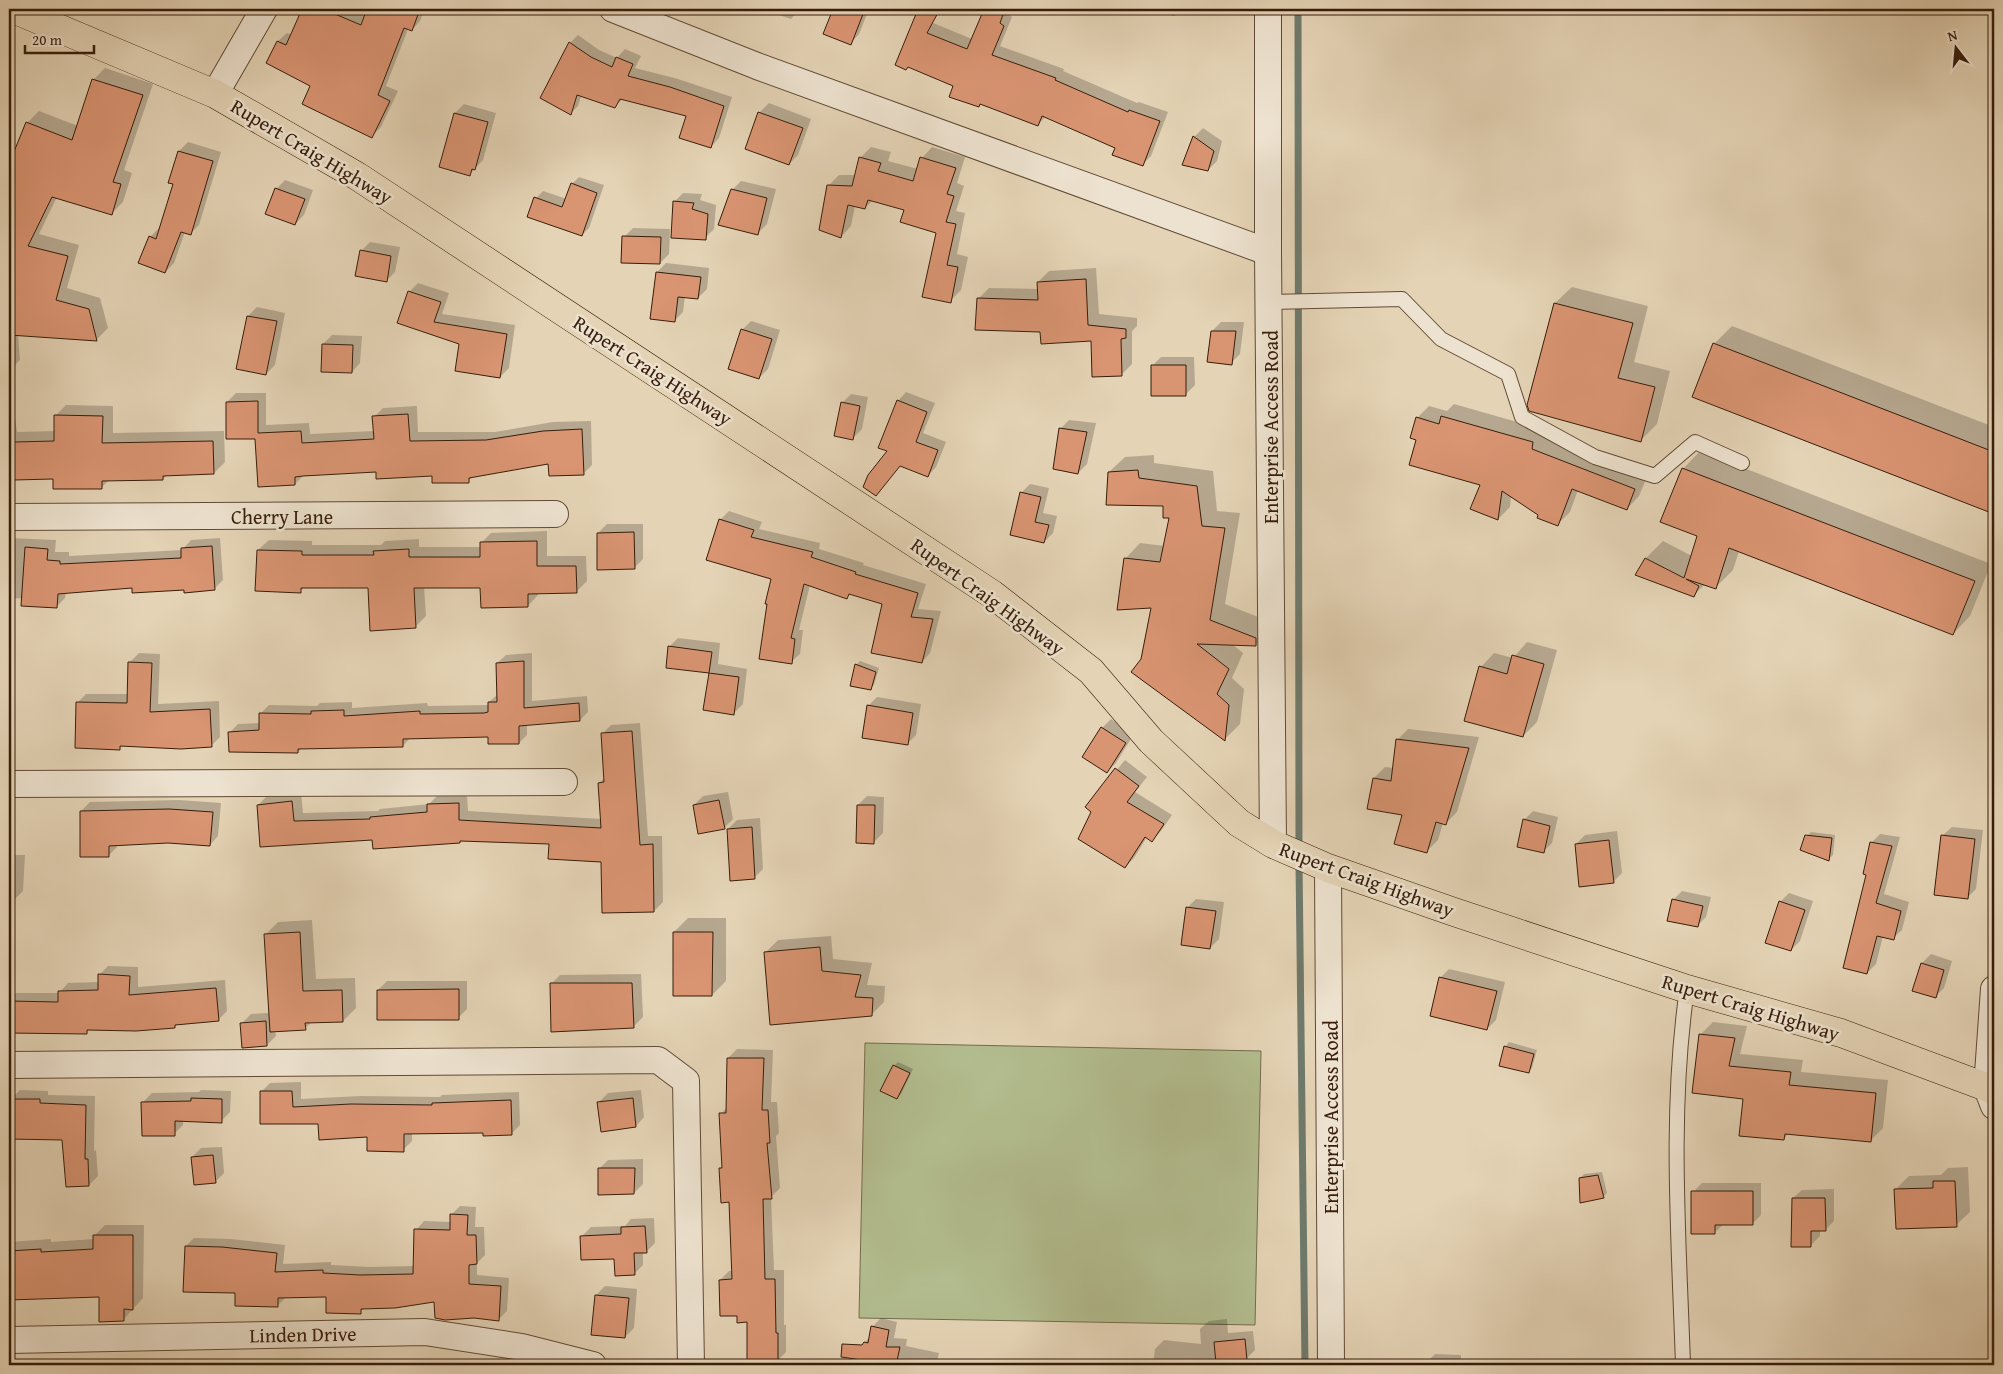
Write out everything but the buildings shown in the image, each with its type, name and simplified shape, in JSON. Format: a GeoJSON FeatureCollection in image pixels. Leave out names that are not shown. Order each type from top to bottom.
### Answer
{"type":"FeatureCollection","features":[{"type":"Feature","properties":{"kind":"main road","name":"Rupert Craig Highway"},"geometry":{"type":"LineString","coordinates":[[13,9],[215,94],[357,176],[992,594],[1091,671],[1151,741],[1239,823],[1273,844],[1328,868],[1687,989],[1841,1033],[1992,1095]]}},
{"type":"Feature","properties":{"kind":"street"},"geometry":{"type":"LineString","coordinates":[[215,94],[264,9]]}},
{"type":"Feature","properties":{"kind":"street"},"geometry":{"type":"LineString","coordinates":[[613,9],[756,66],[1268,252]]}},
{"type":"Feature","properties":{"kind":"street","name":"Enterprise Access Road"},"geometry":{"type":"LineString","coordinates":[[1268,9],[1273,844]]}},
{"type":"Feature","properties":{"kind":"street","name":"Cherry Lane"},"geometry":{"type":"LineString","coordinates":[[9,517],[555,514]]}},
{"type":"Feature","properties":{"kind":"street"},"geometry":{"type":"LineString","coordinates":[[9,784],[564,782]]}},
{"type":"Feature","properties":{"kind":"street","name":"Enterprise Access Road"},"geometry":{"type":"LineString","coordinates":[[1328,868],[1332,1365]]}},
{"type":"Feature","properties":{"kind":"street"},"geometry":{"type":"LineString","coordinates":[[1992,1095],[1994,989]]}},
{"type":"Feature","properties":{"kind":"street"},"geometry":{"type":"LineString","coordinates":[[9,1065],[658,1060],[686,1081],[691,1365]]}},
{"type":"Feature","properties":{"kind":"street","name":"Linden Drive"},"geometry":{"type":"LineString","coordinates":[[9,1340],[425,1332],[522,1348],[593,1365]]}},
{"type":"Feature","properties":{"kind":"lane"},"geometry":{"type":"LineString","coordinates":[[1269,302],[1402,299],[1441,339],[1508,374],[1522,418],[1595,458],[1655,476],[1695,442],[1742,463]]}},
{"type":"Feature","properties":{"kind":"lane"},"geometry":{"type":"LineString","coordinates":[[1683,1365],[1676,1174],[1681,1031],[1687,989]]}},
{"type":"Feature","properties":{"kind":"green space"},"geometry":{"type":"Polygon","coordinates":[[[865,1043],[1261,1051],[1255,1325],[859,1318],[865,1043]]]}},
{"type":"Feature","properties":{"kind":"waterway"},"geometry":{"type":"LineString","coordinates":[[1298,9],[1299,850]]}},
{"type":"Feature","properties":{"kind":"waterway"},"geometry":{"type":"LineString","coordinates":[[1299,863],[1305,1365]]}}]}
